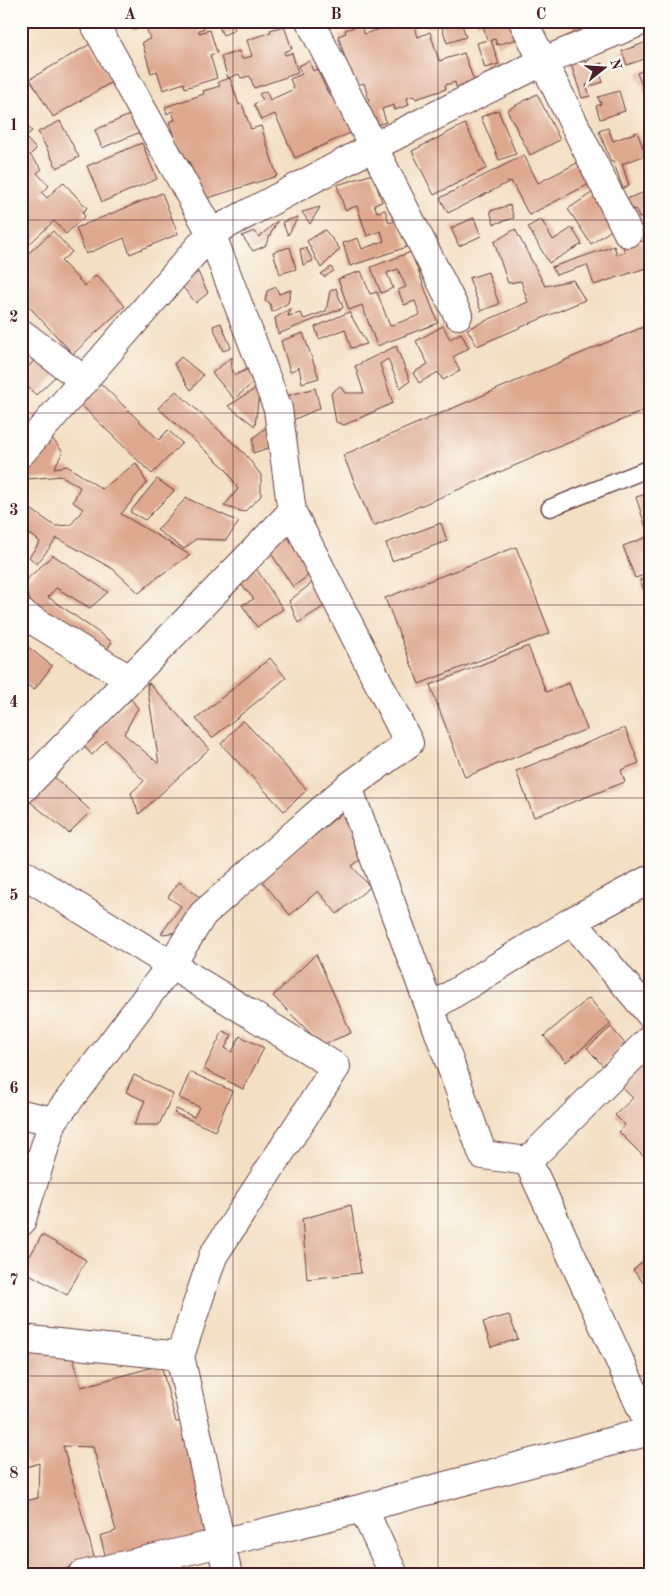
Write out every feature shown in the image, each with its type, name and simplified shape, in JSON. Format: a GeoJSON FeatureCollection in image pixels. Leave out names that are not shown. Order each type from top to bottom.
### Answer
{"type":"FeatureCollection","features":[{"type":"Feature","properties":{"kind":"street"},"geometry":{"type":"LineString","coordinates":[[21,1222],[53,1121],[171,965],[203,914],[348,787],[409,743],[292,512],[278,409],[211,233],[93,21]]}},
{"type":"Feature","properties":{"kind":"street"},"geometry":{"type":"LineString","coordinates":[[310,21],[458,315]]}},
{"type":"Feature","properties":{"kind":"street"},"geometry":{"type":"LineString","coordinates":[[523,21],[628,233]]}},
{"type":"Feature","properties":{"kind":"street"},"geometry":{"type":"LineString","coordinates":[[21,453],[211,233],[374,147],[544,61],[642,21]]}},
{"type":"Feature","properties":{"kind":"street"},"geometry":{"type":"LineString","coordinates":[[21,333],[85,381]]}},
{"type":"Feature","properties":{"kind":"street"},"geometry":{"type":"LineString","coordinates":[[21,791],[292,512]]}},
{"type":"Feature","properties":{"kind":"street"},"geometry":{"type":"LineString","coordinates":[[21,613],[129,679]]}},
{"type":"Feature","properties":{"kind":"street"},"geometry":{"type":"LineString","coordinates":[[348,787],[483,1155],[528,1162]]}},
{"type":"Feature","properties":{"kind":"street"},"geometry":{"type":"LineString","coordinates":[[21,872],[336,1067],[214,1256],[180,1356],[228,1575]]}},
{"type":"Feature","properties":{"kind":"street"},"geometry":{"type":"LineString","coordinates":[[430,1008],[572,921],[650,879]]}},
{"type":"Feature","properties":{"kind":"street"},"geometry":{"type":"LineString","coordinates":[[572,921],[650,1014]]}},
{"type":"Feature","properties":{"kind":"street"},"geometry":{"type":"LineString","coordinates":[[528,1162],[650,1039]]}},
{"type":"Feature","properties":{"kind":"street"},"geometry":{"type":"LineString","coordinates":[[21,1114],[53,1121]]}},
{"type":"Feature","properties":{"kind":"street"},"geometry":{"type":"LineString","coordinates":[[82,1575],[363,1508],[650,1429],[528,1162]]}},
{"type":"Feature","properties":{"kind":"street"},"geometry":{"type":"LineString","coordinates":[[21,1339],[180,1356]]}},
{"type":"Feature","properties":{"kind":"street"},"geometry":{"type":"LineString","coordinates":[[363,1508],[394,1575]]}},
{"type":"Feature","properties":{"kind":"lane"},"geometry":{"type":"LineString","coordinates":[[550,508],[650,468]]}},
{"type":"Feature","properties":{"kind":"building"},"geometry":{"type":"Polygon","coordinates":[[[130,21],[202,21],[204,28],[199,30],[199,33],[210,30],[217,53],[210,55],[217,78],[185,88],[184,83],[163,90],[157,71],[151,73],[142,42],[150,39],[146,26],[133,30],[130,21]]]}},
{"type":"Feature","properties":{"kind":"building"},"geometry":{"type":"Polygon","coordinates":[[[216,21],[231,21],[235,30],[223,35],[216,21]]]}},
{"type":"Feature","properties":{"kind":"building"},"geometry":{"type":"Polygon","coordinates":[[[378,21],[413,21],[418,37],[430,32],[439,61],[464,53],[474,81],[456,87],[455,82],[445,85],[446,89],[416,99],[414,96],[407,98],[409,105],[395,110],[394,105],[382,109],[386,122],[371,127],[363,103],[369,101],[364,83],[354,86],[338,36],[346,33],[345,30],[361,25],[364,34],[380,29],[378,21]]]}},
{"type":"Feature","properties":{"kind":"building"},"geometry":{"type":"Polygon","coordinates":[[[426,21],[461,21],[466,37],[447,43],[441,24],[428,28],[426,21]]]}},
{"type":"Feature","properties":{"kind":"building"},"geometry":{"type":"Polygon","coordinates":[[[476,21],[506,21],[507,24],[515,22],[520,38],[497,45],[495,39],[491,40],[499,64],[485,68],[477,43],[487,40],[482,22],[477,24],[476,21]]]}},
{"type":"Feature","properties":{"kind":"building"},"geometry":{"type":"Polygon","coordinates":[[[571,21],[599,21],[599,22],[574,30],[571,21]]]}},
{"type":"Feature","properties":{"kind":"building"},"geometry":{"type":"Polygon","coordinates":[[[284,26],[292,49],[284,52],[285,55],[292,53],[298,73],[254,88],[250,76],[241,78],[239,74],[228,78],[221,57],[239,51],[242,59],[252,56],[247,40],[284,26]]]}},
{"type":"Feature","properties":{"kind":"building"},"geometry":{"type":"Polygon","coordinates":[[[650,41],[650,57],[627,65],[622,51],[650,41]]]}},
{"type":"Feature","properties":{"kind":"building"},"geometry":{"type":"Polygon","coordinates":[[[90,44],[112,82],[53,117],[30,79],[90,44]]]}},
{"type":"Feature","properties":{"kind":"building"},"geometry":{"type":"Polygon","coordinates":[[[586,53],[588,61],[585,61],[587,68],[602,63],[603,66],[598,67],[603,82],[590,86],[589,84],[586,85],[590,96],[582,98],[569,58],[586,53]]]}},
{"type":"Feature","properties":{"kind":"building"},"geometry":{"type":"Polygon","coordinates":[[[309,61],[313,71],[317,69],[328,93],[338,88],[357,130],[295,158],[275,114],[261,120],[254,104],[263,100],[259,94],[266,91],[270,100],[294,89],[290,79],[302,74],[298,66],[309,61]]]}},
{"type":"Feature","properties":{"kind":"building"},"geometry":{"type":"Polygon","coordinates":[[[650,68],[650,106],[637,73],[650,68]]]}},
{"type":"Feature","properties":{"kind":"building"},"geometry":{"type":"Polygon","coordinates":[[[230,78],[239,105],[242,104],[251,129],[261,126],[277,176],[202,200],[189,161],[183,163],[169,122],[175,120],[172,111],[167,114],[165,107],[204,94],[203,91],[220,86],[218,82],[230,78]]]}},
{"type":"Feature","properties":{"kind":"building"},"geometry":{"type":"Polygon","coordinates":[[[619,91],[625,111],[600,119],[596,106],[601,104],[598,97],[619,91]]]}},
{"type":"Feature","properties":{"kind":"building"},"geometry":{"type":"Polygon","coordinates":[[[537,94],[560,140],[530,155],[507,110],[537,94]]]}},
{"type":"Feature","properties":{"kind":"building"},"geometry":{"type":"Polygon","coordinates":[[[498,110],[516,154],[499,160],[481,117],[498,110]]]}},
{"type":"Feature","properties":{"kind":"building"},"geometry":{"type":"Polygon","coordinates":[[[132,114],[140,132],[102,148],[95,130],[132,114]]]}},
{"type":"Feature","properties":{"kind":"building"},"geometry":{"type":"Polygon","coordinates":[[[21,119],[32,131],[25,137],[36,149],[30,155],[42,169],[37,173],[49,186],[42,193],[47,198],[63,182],[87,208],[82,213],[85,216],[66,234],[54,221],[21,252],[21,119]]]}},
{"type":"Feature","properties":{"kind":"building"},"geometry":{"type":"Polygon","coordinates":[[[60,121],[79,157],[57,168],[38,132],[60,121]]]}},
{"type":"Feature","properties":{"kind":"building"},"geometry":{"type":"Polygon","coordinates":[[[465,124],[487,168],[434,195],[412,151],[465,124]]]}},
{"type":"Feature","properties":{"kind":"building"},"geometry":{"type":"Polygon","coordinates":[[[608,128],[613,141],[637,132],[646,155],[622,164],[629,185],[623,188],[599,131],[608,128]]]}},
{"type":"Feature","properties":{"kind":"building"},"geometry":{"type":"Polygon","coordinates":[[[142,143],[157,179],[102,202],[87,166],[142,143]]]}},
{"type":"Feature","properties":{"kind":"building"},"geometry":{"type":"Polygon","coordinates":[[[524,155],[538,183],[579,162],[591,183],[529,215],[511,181],[448,213],[440,198],[524,155]]]}},
{"type":"Feature","properties":{"kind":"building"},"geometry":{"type":"Polygon","coordinates":[[[373,174],[382,202],[374,204],[377,212],[385,210],[389,223],[397,220],[407,247],[350,266],[343,243],[358,238],[362,249],[384,241],[381,231],[367,236],[357,206],[345,210],[337,185],[373,174]]]}},
{"type":"Feature","properties":{"kind":"building"},"geometry":{"type":"Polygon","coordinates":[[[593,192],[616,227],[591,244],[568,209],[593,192]]]}},
{"type":"Feature","properties":{"kind":"building"},"geometry":{"type":"Polygon","coordinates":[[[645,192],[650,215],[639,218],[636,209],[630,211],[626,199],[645,192]]]}},
{"type":"Feature","properties":{"kind":"building"},"geometry":{"type":"Polygon","coordinates":[[[162,193],[178,234],[130,254],[124,238],[86,254],[76,228],[162,193]]]}},
{"type":"Feature","properties":{"kind":"building"},"geometry":{"type":"Polygon","coordinates":[[[510,205],[514,218],[494,224],[490,211],[510,205]]]}},
{"type":"Feature","properties":{"kind":"building"},"geometry":{"type":"Polygon","coordinates":[[[320,207],[310,224],[302,212],[320,207]]]}},
{"type":"Feature","properties":{"kind":"building"},"geometry":{"type":"Polygon","coordinates":[[[298,217],[288,235],[282,222],[298,217]]]}},
{"type":"Feature","properties":{"kind":"building"},"geometry":{"type":"Polygon","coordinates":[[[474,218],[481,236],[459,246],[451,228],[474,218]]]}},
{"type":"Feature","properties":{"kind":"building"},"geometry":{"type":"Polygon","coordinates":[[[541,219],[553,240],[572,228],[582,244],[549,263],[528,227],[541,219]]]}},
{"type":"Feature","properties":{"kind":"building"},"geometry":{"type":"Polygon","coordinates":[[[277,221],[265,246],[253,251],[242,236],[254,231],[259,237],[277,221]]]}},
{"type":"Feature","properties":{"kind":"building"},"geometry":{"type":"Polygon","coordinates":[[[515,229],[545,286],[573,280],[585,300],[477,346],[467,329],[528,302],[521,281],[508,283],[494,242],[515,229]]]}},
{"type":"Feature","properties":{"kind":"building"},"geometry":{"type":"Polygon","coordinates":[[[325,230],[340,249],[321,268],[307,241],[325,230]]]}},
{"type":"Feature","properties":{"kind":"building"},"geometry":{"type":"Polygon","coordinates":[[[53,231],[72,252],[61,261],[85,286],[96,275],[125,306],[73,354],[21,298],[21,260],[53,231]]]}},
{"type":"Feature","properties":{"kind":"building"},"geometry":{"type":"Polygon","coordinates":[[[639,236],[640,242],[650,239],[650,250],[644,252],[649,267],[594,285],[587,265],[556,275],[552,267],[614,246],[617,255],[625,252],[621,242],[639,236]]]}},
{"type":"Feature","properties":{"kind":"building"},"geometry":{"type":"Polygon","coordinates":[[[290,247],[296,269],[280,274],[273,252],[290,247]]]}},
{"type":"Feature","properties":{"kind":"building"},"geometry":{"type":"Polygon","coordinates":[[[306,248],[313,261],[303,265],[300,249],[306,248]]]}},
{"type":"Feature","properties":{"kind":"building"},"geometry":{"type":"Polygon","coordinates":[[[411,252],[438,323],[377,346],[362,305],[349,310],[338,279],[361,271],[370,294],[377,292],[390,326],[420,315],[415,301],[404,305],[398,290],[406,287],[398,269],[387,273],[393,288],[381,293],[371,267],[411,252]]]}},
{"type":"Feature","properties":{"kind":"building"},"geometry":{"type":"Polygon","coordinates":[[[331,267],[334,271],[324,277],[321,274],[331,267]]]}},
{"type":"Feature","properties":{"kind":"building"},"geometry":{"type":"Polygon","coordinates":[[[198,272],[208,293],[196,303],[181,285],[198,272]]]}},
{"type":"Feature","properties":{"kind":"building"},"geometry":{"type":"Polygon","coordinates":[[[488,272],[499,304],[481,311],[469,278],[488,272]]]}},
{"type":"Feature","properties":{"kind":"building"},"geometry":{"type":"Polygon","coordinates":[[[276,287],[279,294],[291,290],[288,303],[272,312],[270,303],[265,301],[267,291],[276,287]]]}},
{"type":"Feature","properties":{"kind":"building"},"geometry":{"type":"Polygon","coordinates":[[[336,288],[343,308],[278,334],[275,318],[291,308],[288,316],[301,313],[304,319],[326,311],[330,291],[336,288]]]}},
{"type":"Feature","properties":{"kind":"building"},"geometry":{"type":"Polygon","coordinates":[[[349,312],[367,344],[351,348],[345,329],[319,339],[315,327],[349,312]]]}},
{"type":"Feature","properties":{"kind":"building"},"geometry":{"type":"Polygon","coordinates":[[[221,323],[231,348],[223,351],[213,326],[221,323]]]}},
{"type":"Feature","properties":{"kind":"building"},"geometry":{"type":"Polygon","coordinates":[[[650,324],[650,408],[373,526],[343,455],[650,324]]]}},
{"type":"Feature","properties":{"kind":"building"},"geometry":{"type":"Polygon","coordinates":[[[443,326],[450,339],[461,333],[469,348],[453,357],[460,371],[443,380],[438,372],[419,383],[413,373],[428,364],[416,341],[443,326]]]}},
{"type":"Feature","properties":{"kind":"building"},"geometry":{"type":"Polygon","coordinates":[[[303,333],[319,378],[302,383],[299,367],[290,372],[281,341],[303,333]]]}},
{"type":"Feature","properties":{"kind":"building"},"geometry":{"type":"Polygon","coordinates":[[[396,346],[410,381],[400,388],[388,359],[380,364],[393,403],[344,425],[336,422],[331,393],[340,386],[345,393],[364,393],[355,366],[396,346]]]}},
{"type":"Feature","properties":{"kind":"building"},"geometry":{"type":"Polygon","coordinates":[[[40,355],[58,374],[36,395],[21,380],[21,374],[40,355]]]}},
{"type":"Feature","properties":{"kind":"building"},"geometry":{"type":"Polygon","coordinates":[[[181,357],[203,375],[191,390],[174,364],[181,357]]]}},
{"type":"Feature","properties":{"kind":"building"},"geometry":{"type":"Polygon","coordinates":[[[232,357],[231,368],[235,375],[253,367],[254,382],[234,399],[212,373],[232,357]]]}},
{"type":"Feature","properties":{"kind":"building"},"geometry":{"type":"Polygon","coordinates":[[[99,382],[159,440],[168,430],[182,443],[152,474],[79,403],[99,382]]]}},
{"type":"Feature","properties":{"kind":"building"},"geometry":{"type":"Polygon","coordinates":[[[260,386],[255,426],[228,406],[260,386]]]}},
{"type":"Feature","properties":{"kind":"building"},"geometry":{"type":"Polygon","coordinates":[[[315,388],[320,408],[286,423],[280,398],[315,388]]]}},
{"type":"Feature","properties":{"kind":"building"},"geometry":{"type":"Polygon","coordinates":[[[176,391],[245,454],[261,475],[261,496],[244,512],[224,506],[238,489],[226,469],[158,408],[176,391]]]}},
{"type":"Feature","properties":{"kind":"building"},"geometry":{"type":"Polygon","coordinates":[[[269,425],[274,446],[253,453],[253,438],[269,425]]]}},
{"type":"Feature","properties":{"kind":"building"},"geometry":{"type":"Polygon","coordinates":[[[51,437],[63,452],[54,468],[67,466],[102,489],[136,463],[147,483],[121,514],[190,555],[139,593],[113,569],[57,538],[37,564],[29,557],[40,542],[21,530],[21,499],[32,510],[55,526],[71,525],[83,509],[73,502],[80,487],[62,476],[28,479],[21,475],[21,471],[51,437]]]}},
{"type":"Feature","properties":{"kind":"building"},"geometry":{"type":"Polygon","coordinates":[[[157,479],[174,491],[145,520],[130,512],[157,479]]]}},
{"type":"Feature","properties":{"kind":"building"},"geometry":{"type":"Polygon","coordinates":[[[650,493],[650,527],[646,528],[636,497],[650,493]]]}},
{"type":"Feature","properties":{"kind":"building"},"geometry":{"type":"Polygon","coordinates":[[[186,498],[239,522],[226,540],[196,539],[184,549],[157,530],[186,498]]]}},
{"type":"Feature","properties":{"kind":"building"},"geometry":{"type":"Polygon","coordinates":[[[441,523],[447,541],[392,561],[386,543],[441,523]]]}},
{"type":"Feature","properties":{"kind":"building"},"geometry":{"type":"Polygon","coordinates":[[[292,528],[313,572],[293,587],[267,547],[292,528]]]}},
{"type":"Feature","properties":{"kind":"building"},"geometry":{"type":"Polygon","coordinates":[[[650,536],[650,573],[635,578],[623,546],[650,536]]]}},
{"type":"Feature","properties":{"kind":"building"},"geometry":{"type":"Polygon","coordinates":[[[516,547],[550,633],[419,684],[385,598],[516,547]]]}},
{"type":"Feature","properties":{"kind":"building"},"geometry":{"type":"Polygon","coordinates":[[[53,555],[108,592],[90,608],[56,588],[48,597],[112,642],[105,652],[31,603],[23,583],[53,555]]]}},
{"type":"Feature","properties":{"kind":"building"},"geometry":{"type":"Polygon","coordinates":[[[255,567],[283,609],[257,627],[242,605],[254,599],[239,582],[255,567]]]}},
{"type":"Feature","properties":{"kind":"building"},"geometry":{"type":"Polygon","coordinates":[[[650,576],[650,605],[640,580],[650,576]]]}},
{"type":"Feature","properties":{"kind":"building"},"geometry":{"type":"Polygon","coordinates":[[[317,579],[329,603],[298,623],[289,601],[317,579]]]}},
{"type":"Feature","properties":{"kind":"building"},"geometry":{"type":"Polygon","coordinates":[[[23,643],[52,666],[34,690],[21,680],[21,671],[24,667],[21,665],[21,644],[23,643]]]}},
{"type":"Feature","properties":{"kind":"building"},"geometry":{"type":"Polygon","coordinates":[[[528,646],[546,692],[569,683],[587,729],[465,777],[430,685],[528,646]]]}},
{"type":"Feature","properties":{"kind":"building"},"geometry":{"type":"Polygon","coordinates":[[[270,658],[286,678],[212,738],[196,719],[270,658]]]}},
{"type":"Feature","properties":{"kind":"building"},"geometry":{"type":"Polygon","coordinates":[[[149,683],[209,749],[139,814],[131,793],[144,781],[106,741],[92,755],[83,745],[131,699],[138,708],[124,734],[159,764],[147,685],[149,683]]]}},
{"type":"Feature","properties":{"kind":"building"},"geometry":{"type":"Polygon","coordinates":[[[243,720],[307,790],[284,811],[221,744],[243,720]]]}},
{"type":"Feature","properties":{"kind":"building"},"geometry":{"type":"Polygon","coordinates":[[[625,728],[639,763],[621,770],[625,782],[534,817],[516,771],[625,728]]]}},
{"type":"Feature","properties":{"kind":"building"},"geometry":{"type":"Polygon","coordinates":[[[52,775],[91,811],[69,833],[29,801],[52,775]]]}},
{"type":"Feature","properties":{"kind":"building"},"geometry":{"type":"Polygon","coordinates":[[[349,807],[366,855],[352,866],[370,887],[337,914],[318,891],[290,915],[261,880],[349,807]]]}},
{"type":"Feature","properties":{"kind":"building"},"geometry":{"type":"Polygon","coordinates":[[[179,882],[205,901],[182,932],[161,934],[181,906],[168,897],[179,882]]]}},
{"type":"Feature","properties":{"kind":"building"},"geometry":{"type":"Polygon","coordinates":[[[316,954],[351,1033],[322,1045],[273,996],[316,954]]]}},
{"type":"Feature","properties":{"kind":"building"},"geometry":{"type":"Polygon","coordinates":[[[589,998],[611,1024],[566,1062],[544,1036],[589,998]]]}},
{"type":"Feature","properties":{"kind":"building"},"geometry":{"type":"Polygon","coordinates":[[[611,1027],[627,1046],[603,1066],[587,1048],[611,1027]]]}},
{"type":"Feature","properties":{"kind":"building"},"geometry":{"type":"Polygon","coordinates":[[[223,1031],[232,1035],[225,1048],[232,1052],[240,1036],[264,1048],[243,1089],[204,1069],[223,1031]]]}},
{"type":"Feature","properties":{"kind":"building"},"geometry":{"type":"Polygon","coordinates":[[[650,1057],[650,1153],[645,1158],[619,1132],[625,1125],[615,1115],[633,1098],[620,1086],[650,1057]]]}},
{"type":"Feature","properties":{"kind":"building"},"geometry":{"type":"Polygon","coordinates":[[[190,1072],[232,1091],[215,1131],[174,1113],[176,1109],[194,1117],[199,1107],[179,1098],[190,1072]]]}},
{"type":"Feature","properties":{"kind":"building"},"geometry":{"type":"Polygon","coordinates":[[[134,1075],[173,1094],[159,1125],[134,1125],[145,1101],[126,1092],[134,1075]]]}},
{"type":"Feature","properties":{"kind":"building"},"geometry":{"type":"Polygon","coordinates":[[[351,1205],[361,1273],[307,1279],[302,1219],[351,1205]]]}},
{"type":"Feature","properties":{"kind":"building"},"geometry":{"type":"Polygon","coordinates":[[[42,1235],[86,1260],[67,1295],[22,1270],[42,1235]]]}},
{"type":"Feature","properties":{"kind":"building"},"geometry":{"type":"Polygon","coordinates":[[[650,1256],[650,1291],[633,1270],[650,1256]]]}},
{"type":"Feature","properties":{"kind":"building"},"geometry":{"type":"Polygon","coordinates":[[[509,1315],[518,1339],[491,1347],[483,1322],[509,1315]]]}},
{"type":"Feature","properties":{"kind":"building"},"geometry":{"type":"Polygon","coordinates":[[[21,1348],[71,1350],[81,1387],[161,1365],[176,1422],[183,1422],[215,1538],[107,1561],[100,1536],[116,1531],[93,1447],[63,1446],[95,1560],[43,1575],[21,1575],[21,1502],[38,1498],[39,1463],[27,1467],[21,1447],[21,1348]]]}},
{"type":"Feature","properties":{"kind":"building"},"geometry":{"type":"Polygon","coordinates":[[[650,1566],[650,1575],[632,1575],[650,1566]]]}}]}
